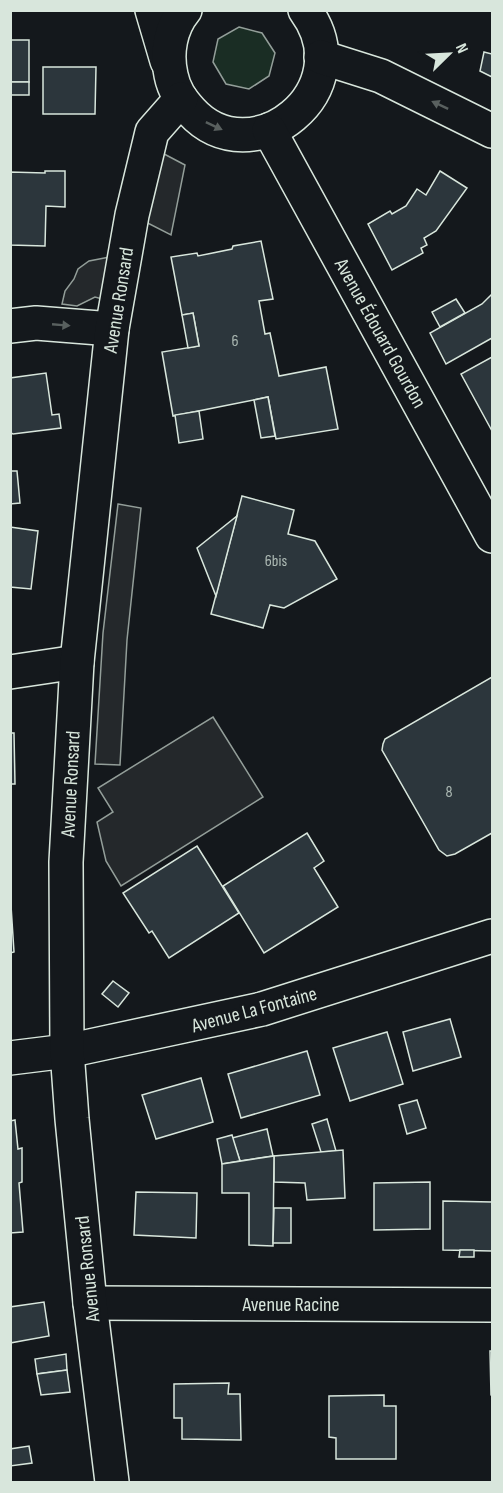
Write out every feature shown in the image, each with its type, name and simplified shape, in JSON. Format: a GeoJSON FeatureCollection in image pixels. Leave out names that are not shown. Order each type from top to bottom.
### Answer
{"type":"FeatureCollection","features":[{"type":"Feature","properties":{"kind":"street"},"geometry":{"type":"LineString","coordinates":[[152,10],[169,66],[172,84],[181,99],[197,118],[219,130],[244,134],[269,130],[290,119],[307,102],[318,81],[321,57],[318,33],[305,10]]}},
{"type":"Feature","properties":{"kind":"street"},"geometry":{"type":"LineString","coordinates":[[169,66],[169,41],[178,18],[185,10]]}},
{"type":"Feature","properties":{"kind":"street"},"geometry":{"type":"LineString","coordinates":[[321,57],[381,76],[492,131]]}},
{"type":"Feature","properties":{"kind":"street","name":"Avenue Ronsard"},"geometry":{"type":"LineString","coordinates":[[112,1482],[90,1303],[67,1051],[66,862],[78,662],[112,329],[132,215],[152,132],[181,99]]}},
{"type":"Feature","properties":{"kind":"street","name":"Avenue Édouard Gourdon"},"geometry":{"type":"LineString","coordinates":[[269,130],[492,536]]}},
{"type":"Feature","properties":{"kind":"street"},"geometry":{"type":"LineString","coordinates":[[10,326],[36,322],[112,329]]}},
{"type":"Feature","properties":{"kind":"street"},"geometry":{"type":"LineString","coordinates":[[10,672],[78,662]]}},
{"type":"Feature","properties":{"kind":"street","name":"Avenue La Fontaine"},"geometry":{"type":"LineString","coordinates":[[10,1058],[67,1051],[262,1009],[492,936]]}},
{"type":"Feature","properties":{"kind":"street","name":"Avenue Racine"},"geometry":{"type":"LineString","coordinates":[[90,1303],[492,1305]]}},
{"type":"Feature","properties":{"kind":"green space"},"geometry":{"type":"Polygon","coordinates":[[[239,27],[262,33],[275,53],[269,76],[249,89],[226,84],[213,62],[218,39],[239,27]]]}},
{"type":"Feature","properties":{"kind":"shaded area"},"geometry":{"type":"Polygon","coordinates":[[[149,146],[185,165],[171,235],[132,215],[149,146]]]}},
{"type":"Feature","properties":{"kind":"shaded area"},"geometry":{"type":"Polygon","coordinates":[[[125,254],[117,303],[95,297],[77,306],[62,304],[65,291],[78,269],[89,261],[125,254]]]}},
{"type":"Feature","properties":{"kind":"shaded area"},"geometry":{"type":"Polygon","coordinates":[[[118,504],[141,508],[127,640],[120,765],[95,764],[103,633],[118,504]]]}},
{"type":"Feature","properties":{"kind":"shaded area"},"geometry":{"type":"Polygon","coordinates":[[[213,717],[263,797],[121,886],[106,861],[97,822],[113,812],[98,788],[213,717]]]}},
{"type":"Feature","properties":{"kind":"building"},"geometry":{"type":"Polygon","coordinates":[[[10,40],[29,40],[29,82],[10,82],[10,40]]]}},
{"type":"Feature","properties":{"kind":"building"},"geometry":{"type":"Polygon","coordinates":[[[484,52],[492,54],[492,77],[480,71],[484,52]]]}},
{"type":"Feature","properties":{"kind":"building"},"geometry":{"type":"Polygon","coordinates":[[[43,67],[96,67],[95,114],[43,114],[43,67]]]}},
{"type":"Feature","properties":{"kind":"building"},"geometry":{"type":"Polygon","coordinates":[[[10,82],[29,82],[29,95],[10,95],[10,82]]]}},
{"type":"Feature","properties":{"kind":"building"},"geometry":{"type":"Polygon","coordinates":[[[45,171],[65,171],[65,207],[46,206],[45,246],[10,245],[10,172],[45,173],[45,171]]]}},
{"type":"Feature","properties":{"kind":"building"},"geometry":{"type":"Polygon","coordinates":[[[440,171],[467,188],[436,231],[424,238],[427,245],[421,248],[423,253],[392,270],[368,224],[390,211],[392,214],[406,206],[417,189],[426,195],[440,171]]]}},
{"type":"Feature","properties":{"kind":"building"},"geometry":{"type":"Polygon","coordinates":[[[261,241],[273,299],[259,301],[265,334],[270,333],[279,376],[326,367],[338,429],[276,439],[268,397],[173,416],[162,352],[199,346],[193,313],[182,315],[171,257],[197,253],[198,256],[261,241]]]}},
{"type":"Feature","properties":{"kind":"building"},"geometry":{"type":"Polygon","coordinates":[[[492,294],[492,338],[446,364],[430,333],[482,304],[492,294]]]}},
{"type":"Feature","properties":{"kind":"building"},"geometry":{"type":"Polygon","coordinates":[[[456,299],[465,313],[440,327],[432,312],[456,299]]]}},
{"type":"Feature","properties":{"kind":"building"},"geometry":{"type":"Polygon","coordinates":[[[193,313],[199,346],[188,348],[182,315],[193,313]]]}},
{"type":"Feature","properties":{"kind":"building"},"geometry":{"type":"Polygon","coordinates":[[[492,357],[492,431],[461,374],[492,357]]]}},
{"type":"Feature","properties":{"kind":"building"},"geometry":{"type":"Polygon","coordinates":[[[46,373],[52,415],[59,414],[61,428],[13,434],[10,432],[10,378],[46,373]]]}},
{"type":"Feature","properties":{"kind":"building"},"geometry":{"type":"Polygon","coordinates":[[[268,397],[275,436],[261,438],[254,400],[268,397]]]}},
{"type":"Feature","properties":{"kind":"building"},"geometry":{"type":"Polygon","coordinates":[[[199,411],[203,439],[179,443],[175,415],[199,411]]]}},
{"type":"Feature","properties":{"kind":"building"},"geometry":{"type":"Polygon","coordinates":[[[10,471],[17,471],[20,503],[10,504],[10,471]]]}},
{"type":"Feature","properties":{"kind":"building"},"geometry":{"type":"Polygon","coordinates":[[[242,496],[294,510],[288,534],[315,541],[337,579],[284,608],[270,605],[263,628],[211,614],[242,496]]]}},
{"type":"Feature","properties":{"kind":"building"},"geometry":{"type":"Polygon","coordinates":[[[237,516],[216,596],[197,548],[237,516]]]}},
{"type":"Feature","properties":{"kind":"building"},"geometry":{"type":"Polygon","coordinates":[[[10,527],[38,531],[31,589],[10,587],[10,527]]]}},
{"type":"Feature","properties":{"kind":"building"},"geometry":{"type":"Polygon","coordinates":[[[492,677],[492,833],[455,854],[447,856],[439,850],[382,750],[383,744],[385,739],[492,677]]]}},
{"type":"Feature","properties":{"kind":"building"},"geometry":{"type":"Polygon","coordinates":[[[10,733],[14,733],[15,784],[10,784],[10,733]]]}},
{"type":"Feature","properties":{"kind":"building"},"geometry":{"type":"Polygon","coordinates":[[[307,833],[324,861],[314,868],[338,907],[264,953],[223,886],[307,833]]]}},
{"type":"Feature","properties":{"kind":"building"},"geometry":{"type":"Polygon","coordinates":[[[197,846],[239,913],[169,958],[152,931],[149,933],[123,893],[197,846]]]}},
{"type":"Feature","properties":{"kind":"building"},"geometry":{"type":"Polygon","coordinates":[[[10,890],[14,952],[10,953],[10,890]]]}},
{"type":"Feature","properties":{"kind":"building"},"geometry":{"type":"Polygon","coordinates":[[[113,981],[129,993],[118,1007],[102,994],[113,981]]]}},
{"type":"Feature","properties":{"kind":"building"},"geometry":{"type":"Polygon","coordinates":[[[450,1019],[461,1057],[413,1071],[403,1032],[450,1019]]]}},
{"type":"Feature","properties":{"kind":"building"},"geometry":{"type":"Polygon","coordinates":[[[387,1032],[403,1084],[350,1101],[333,1048],[387,1032]]]}},
{"type":"Feature","properties":{"kind":"building"},"geometry":{"type":"Polygon","coordinates":[[[307,1051],[320,1095],[241,1118],[228,1074],[307,1051]]]}},
{"type":"Feature","properties":{"kind":"building"},"geometry":{"type":"Polygon","coordinates":[[[201,1078],[213,1122],[156,1139],[142,1095],[201,1078]]]}},
{"type":"Feature","properties":{"kind":"building"},"geometry":{"type":"Polygon","coordinates":[[[417,1100],[426,1128],[407,1134],[399,1105],[417,1100]]]}},
{"type":"Feature","properties":{"kind":"building"},"geometry":{"type":"Polygon","coordinates":[[[327,1119],[336,1151],[321,1152],[312,1124],[327,1119]]]}},
{"type":"Feature","properties":{"kind":"building"},"geometry":{"type":"Polygon","coordinates":[[[15,1120],[18,1149],[22,1148],[22,1182],[19,1183],[23,1232],[10,1233],[10,1121],[15,1120]]]}},
{"type":"Feature","properties":{"kind":"building"},"geometry":{"type":"Polygon","coordinates":[[[267,1129],[273,1156],[240,1161],[232,1138],[267,1129]]]}},
{"type":"Feature","properties":{"kind":"building"},"geometry":{"type":"Polygon","coordinates":[[[232,1135],[240,1161],[222,1164],[217,1139],[232,1135]]]}},
{"type":"Feature","properties":{"kind":"building"},"geometry":{"type":"Polygon","coordinates":[[[343,1150],[345,1198],[307,1200],[305,1183],[274,1182],[274,1156],[343,1150]]]}},
{"type":"Feature","properties":{"kind":"building"},"geometry":{"type":"Polygon","coordinates":[[[274,1156],[273,1246],[249,1245],[249,1193],[222,1193],[222,1164],[274,1156]]]}},
{"type":"Feature","properties":{"kind":"building"},"geometry":{"type":"Polygon","coordinates":[[[430,1182],[430,1229],[374,1230],[374,1183],[430,1182]]]}},
{"type":"Feature","properties":{"kind":"building"},"geometry":{"type":"Polygon","coordinates":[[[136,1192],[197,1193],[196,1238],[134,1235],[136,1192]]]}},
{"type":"Feature","properties":{"kind":"building"},"geometry":{"type":"Polygon","coordinates":[[[443,1201],[492,1202],[492,1251],[443,1250],[443,1201]]]}},
{"type":"Feature","properties":{"kind":"building"},"geometry":{"type":"Polygon","coordinates":[[[274,1208],[291,1208],[291,1243],[273,1243],[274,1208]]]}},
{"type":"Feature","properties":{"kind":"building"},"geometry":{"type":"Polygon","coordinates":[[[460,1250],[474,1250],[474,1257],[459,1257],[460,1250]]]}},
{"type":"Feature","properties":{"kind":"building"},"geometry":{"type":"Polygon","coordinates":[[[44,1302],[49,1336],[10,1343],[10,1307],[44,1302]]]}},
{"type":"Feature","properties":{"kind":"building"},"geometry":{"type":"Polygon","coordinates":[[[490,1351],[492,1351],[492,1396],[491,1395],[490,1351]]]}},
{"type":"Feature","properties":{"kind":"building"},"geometry":{"type":"Polygon","coordinates":[[[66,1354],[67,1370],[37,1374],[35,1359],[66,1354]]]}},
{"type":"Feature","properties":{"kind":"building"},"geometry":{"type":"Polygon","coordinates":[[[67,1370],[70,1392],[41,1395],[37,1374],[67,1370]]]}},
{"type":"Feature","properties":{"kind":"building"},"geometry":{"type":"Polygon","coordinates":[[[229,1383],[228,1394],[240,1394],[241,1440],[182,1439],[182,1418],[174,1418],[174,1384],[229,1383]]]}},
{"type":"Feature","properties":{"kind":"building"},"geometry":{"type":"Polygon","coordinates":[[[384,1395],[384,1406],[396,1406],[396,1459],[336,1459],[336,1438],[329,1437],[329,1396],[384,1395]]]}},
{"type":"Feature","properties":{"kind":"building"},"geometry":{"type":"Polygon","coordinates":[[[29,1446],[32,1463],[10,1466],[10,1449],[29,1446]]]}}]}
